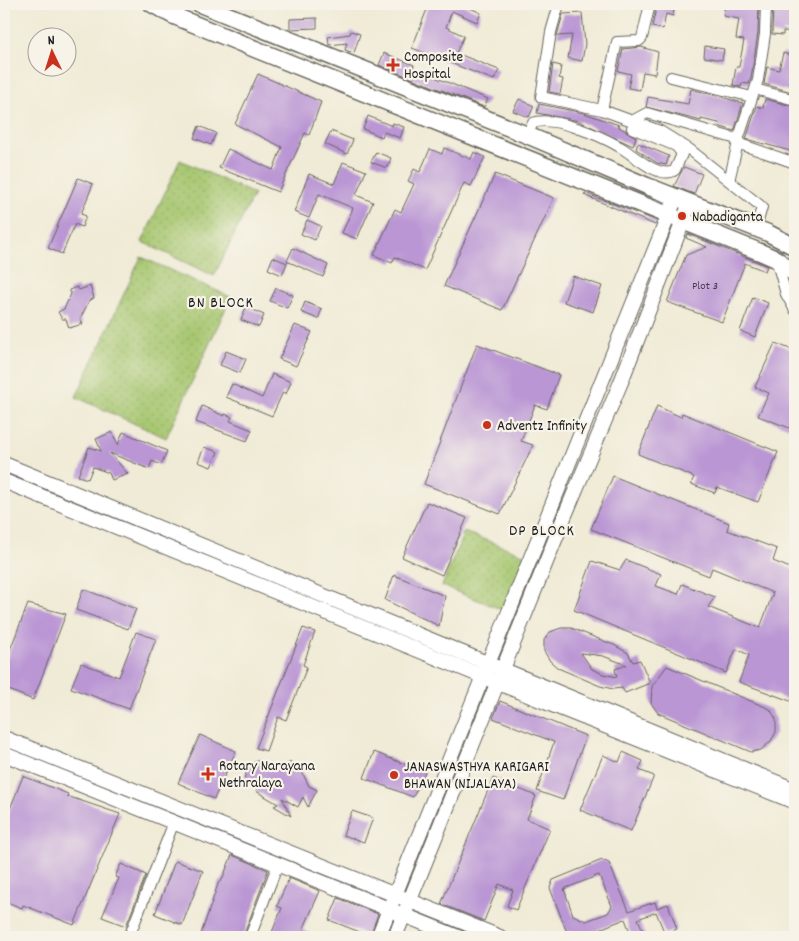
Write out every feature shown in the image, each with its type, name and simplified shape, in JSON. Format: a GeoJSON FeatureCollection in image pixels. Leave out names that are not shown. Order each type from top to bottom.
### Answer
{"type":"FeatureCollection","features":[{"type":"Feature","properties":{"kind":"main road"},"geometry":{"type":"LineString","coordinates":[[152,4],[172,15],[776,259],[795,274]]}},
{"type":"Feature","properties":{"kind":"main road"},"geometry":{"type":"LineString","coordinates":[[200,4],[756,228],[795,247]]}},
{"type":"Feature","properties":{"kind":"main road"},"geometry":{"type":"LineString","coordinates":[[272,55],[280,36]]}},
{"type":"Feature","properties":{"kind":"street"},"geometry":{"type":"LineString","coordinates":[[560,4],[551,32],[540,96],[632,121],[660,131],[689,148],[762,207],[756,228]]}},
{"type":"Feature","properties":{"kind":"street"},"geometry":{"type":"LineString","coordinates":[[603,114],[617,42],[639,41],[642,38],[650,4]]}},
{"type":"Feature","properties":{"kind":"street"},"geometry":{"type":"LineString","coordinates":[[729,181],[738,140],[754,93],[766,34],[766,4]]}},
{"type":"Feature","properties":{"kind":"street"},"geometry":{"type":"LineString","coordinates":[[671,77],[795,100]]}},
{"type":"Feature","properties":{"kind":"street"},"geometry":{"type":"LineString","coordinates":[[632,121],[647,113],[733,138],[795,163]]}},
{"type":"Feature","properties":{"kind":"street"},"geometry":{"type":"LineString","coordinates":[[527,135],[532,123],[540,120],[553,121],[620,147],[655,170],[671,172],[678,166],[682,154],[676,146],[603,114]]}},
{"type":"Feature","properties":{"kind":"street"},"geometry":{"type":"LineString","coordinates":[[378,937],[489,662],[683,200]]}},
{"type":"Feature","properties":{"kind":"street"},"geometry":{"type":"LineString","coordinates":[[395,937],[621,382],[675,219]]}},
{"type":"Feature","properties":{"kind":"street"},"geometry":{"type":"LineString","coordinates":[[776,259],[786,294],[795,310]]}},
{"type":"Feature","properties":{"kind":"street"},"geometry":{"type":"LineString","coordinates":[[4,464],[489,662],[620,725]]}},
{"type":"Feature","properties":{"kind":"street"},"geometry":{"type":"LineString","coordinates":[[4,481],[497,683],[620,725],[772,786],[795,790]]}},
{"type":"Feature","properties":{"kind":"street"},"geometry":{"type":"LineString","coordinates":[[90,516],[96,502]]}},
{"type":"Feature","properties":{"kind":"street"},"geometry":{"type":"LineString","coordinates":[[4,738],[500,937]]}},
{"type":"Feature","properties":{"kind":"street"},"geometry":{"type":"LineString","coordinates":[[4,754],[458,937]]}},
{"type":"Feature","properties":{"kind":"street"},"geometry":{"type":"LineString","coordinates":[[772,786],[795,802]]}},
{"type":"Feature","properties":{"kind":"street"},"geometry":{"type":"LineString","coordinates":[[144,811],[152,797]]}},
{"type":"Feature","properties":{"kind":"street"},"geometry":{"type":"LineString","coordinates":[[129,937],[174,822]]}},
{"type":"Feature","properties":{"kind":"street"},"geometry":{"type":"LineString","coordinates":[[250,937],[278,864]]}},
{"type":"Feature","properties":{"kind":"green space"},"geometry":{"type":"Polygon","coordinates":[[[180,160],[254,194],[214,276],[142,242],[180,160]]]}},
{"type":"Feature","properties":{"kind":"green space"},"geometry":{"type":"Polygon","coordinates":[[[141,257],[231,297],[166,438],[76,397],[141,257]]]}},
{"type":"Feature","properties":{"kind":"green space"},"geometry":{"type":"Polygon","coordinates":[[[464,532],[526,555],[503,610],[442,586],[464,532]]]}},
{"type":"Feature","properties":{"kind":"building"},"geometry":{"type":"Polygon","coordinates":[[[429,4],[461,4],[481,13],[477,22],[452,11],[446,27],[464,36],[456,53],[499,70],[494,80],[412,48],[429,4]]]}},
{"type":"Feature","properties":{"kind":"building"},"geometry":{"type":"Polygon","coordinates":[[[657,4],[675,4],[673,16],[666,14],[663,29],[652,27],[657,4]]]}},
{"type":"Feature","properties":{"kind":"building"},"geometry":{"type":"Polygon","coordinates":[[[725,4],[759,4],[758,33],[751,78],[749,84],[742,83],[741,87],[733,85],[736,67],[739,67],[744,40],[736,39],[739,19],[723,16],[725,4]]]}},
{"type":"Feature","properties":{"kind":"building"},"geometry":{"type":"Polygon","coordinates":[[[773,4],[795,4],[795,32],[783,31],[783,35],[772,34],[773,4]]]}},
{"type":"Feature","properties":{"kind":"building"},"geometry":{"type":"Polygon","coordinates":[[[582,13],[585,44],[582,61],[568,58],[572,35],[557,36],[563,14],[582,13]]]}},
{"type":"Feature","properties":{"kind":"building"},"geometry":{"type":"Polygon","coordinates":[[[317,18],[317,28],[290,29],[290,19],[317,18]]]}},
{"type":"Feature","properties":{"kind":"building"},"geometry":{"type":"Polygon","coordinates":[[[351,31],[360,34],[354,53],[345,50],[347,43],[329,45],[328,37],[350,34],[351,31]]]}},
{"type":"Feature","properties":{"kind":"building"},"geometry":{"type":"Polygon","coordinates":[[[705,46],[724,49],[722,60],[704,57],[705,46]]]}},
{"type":"Feature","properties":{"kind":"building"},"geometry":{"type":"Polygon","coordinates":[[[641,47],[658,52],[655,74],[643,72],[640,90],[628,88],[631,74],[618,71],[623,49],[641,47]]]}},
{"type":"Feature","properties":{"kind":"building"},"geometry":{"type":"Polygon","coordinates":[[[384,53],[414,65],[413,68],[488,99],[484,107],[379,65],[384,53]]]}},
{"type":"Feature","properties":{"kind":"building"},"geometry":{"type":"Polygon","coordinates":[[[783,53],[795,56],[795,93],[764,84],[767,67],[779,70],[783,53]]]}},
{"type":"Feature","properties":{"kind":"building"},"geometry":{"type":"Polygon","coordinates":[[[553,64],[561,66],[559,78],[563,79],[560,94],[549,92],[553,64]]]}},
{"type":"Feature","properties":{"kind":"building"},"geometry":{"type":"Polygon","coordinates":[[[258,74],[321,102],[309,135],[305,133],[278,192],[219,168],[228,149],[273,170],[282,147],[235,124],[258,74]]]}},
{"type":"Feature","properties":{"kind":"building"},"geometry":{"type":"Polygon","coordinates":[[[691,89],[743,103],[734,131],[718,126],[719,123],[701,119],[701,121],[646,107],[648,97],[688,104],[691,89]]]}},
{"type":"Feature","properties":{"kind":"building"},"geometry":{"type":"Polygon","coordinates":[[[519,99],[534,106],[529,117],[513,111],[519,99]]]}},
{"type":"Feature","properties":{"kind":"building"},"geometry":{"type":"Polygon","coordinates":[[[765,99],[795,107],[794,152],[746,139],[757,106],[763,108],[765,99]]]}},
{"type":"Feature","properties":{"kind":"building"},"geometry":{"type":"Polygon","coordinates":[[[539,104],[584,113],[619,125],[619,127],[636,137],[633,146],[579,121],[537,113],[539,104]]]}},
{"type":"Feature","properties":{"kind":"building"},"geometry":{"type":"Polygon","coordinates":[[[368,116],[392,126],[393,123],[404,127],[400,138],[384,132],[382,137],[363,129],[368,116]]]}},
{"type":"Feature","properties":{"kind":"building"},"geometry":{"type":"Polygon","coordinates":[[[199,126],[216,133],[211,145],[194,138],[199,126]]]}},
{"type":"Feature","properties":{"kind":"building"},"geometry":{"type":"Polygon","coordinates":[[[331,131],[353,140],[347,154],[325,144],[331,131]]]}},
{"type":"Feature","properties":{"kind":"building"},"geometry":{"type":"Polygon","coordinates":[[[638,143],[669,156],[666,165],[657,163],[636,149],[638,143]]]}},
{"type":"Feature","properties":{"kind":"building"},"geometry":{"type":"Polygon","coordinates":[[[444,148],[471,159],[474,152],[485,157],[471,186],[464,183],[425,270],[395,257],[392,263],[374,255],[395,209],[401,212],[414,184],[408,181],[414,169],[420,172],[430,149],[442,154],[444,148]]]}},
{"type":"Feature","properties":{"kind":"building"},"geometry":{"type":"Polygon","coordinates":[[[376,152],[391,158],[387,168],[371,162],[376,152]]]}},
{"type":"Feature","properties":{"kind":"building"},"geometry":{"type":"Polygon","coordinates":[[[343,162],[366,171],[356,195],[373,202],[357,239],[342,233],[353,208],[319,194],[309,218],[294,212],[309,174],[334,184],[343,162]]]}},
{"type":"Feature","properties":{"kind":"building"},"geometry":{"type":"Polygon","coordinates":[[[684,167],[702,174],[694,194],[674,186],[684,167]]]}},
{"type":"Feature","properties":{"kind":"building"},"geometry":{"type":"Polygon","coordinates":[[[495,174],[554,198],[502,310],[444,286],[495,174]]]}},
{"type":"Feature","properties":{"kind":"building"},"geometry":{"type":"Polygon","coordinates":[[[78,178],[93,184],[81,214],[86,216],[82,227],[75,224],[62,254],[48,248],[78,178]]]}},
{"type":"Feature","properties":{"kind":"building"},"geometry":{"type":"Polygon","coordinates":[[[585,193],[657,221],[655,225],[584,195],[585,193]]]}},
{"type":"Feature","properties":{"kind":"building"},"geometry":{"type":"Polygon","coordinates":[[[307,220],[321,226],[315,240],[301,234],[307,220]]]}},
{"type":"Feature","properties":{"kind":"building"},"geometry":{"type":"Polygon","coordinates":[[[688,234],[767,266],[765,271],[745,263],[722,322],[667,302],[686,255],[707,247],[686,238],[688,234]]]}},
{"type":"Feature","properties":{"kind":"building"},"geometry":{"type":"Polygon","coordinates":[[[293,248],[328,265],[323,277],[287,261],[293,248]]]}},
{"type":"Feature","properties":{"kind":"building"},"geometry":{"type":"Polygon","coordinates":[[[273,257],[287,263],[282,275],[268,269],[273,257]]]}},
{"type":"Feature","properties":{"kind":"building"},"geometry":{"type":"Polygon","coordinates":[[[573,276],[602,286],[593,312],[564,302],[573,276]]]}},
{"type":"Feature","properties":{"kind":"building"},"geometry":{"type":"Polygon","coordinates":[[[90,286],[94,298],[89,301],[80,319],[83,324],[69,328],[66,319],[62,319],[58,312],[64,309],[71,294],[69,290],[77,287],[79,290],[90,286]]]}},
{"type":"Feature","properties":{"kind":"building"},"geometry":{"type":"Polygon","coordinates":[[[276,288],[293,295],[287,308],[270,301],[276,288]]]}},
{"type":"Feature","properties":{"kind":"building"},"geometry":{"type":"Polygon","coordinates":[[[753,297],[768,303],[755,337],[740,331],[753,297]]]}},
{"type":"Feature","properties":{"kind":"building"},"geometry":{"type":"Polygon","coordinates":[[[305,302],[322,309],[318,319],[301,312],[305,302]]]}},
{"type":"Feature","properties":{"kind":"building"},"geometry":{"type":"Polygon","coordinates":[[[246,307],[264,315],[259,327],[241,320],[246,307]]]}},
{"type":"Feature","properties":{"kind":"building"},"geometry":{"type":"Polygon","coordinates":[[[295,325],[312,332],[296,366],[279,359],[295,325]]]}},
{"type":"Feature","properties":{"kind":"building"},"geometry":{"type":"Polygon","coordinates":[[[775,343],[795,351],[795,430],[758,416],[769,393],[755,387],[775,343]]]}},
{"type":"Feature","properties":{"kind":"building","name":"Adventz Infinity"},"geometry":{"type":"Polygon","coordinates":[[[477,344],[559,375],[547,409],[535,405],[521,441],[533,445],[500,514],[424,484],[477,344]]]}},
{"type":"Feature","properties":{"kind":"building"},"geometry":{"type":"Polygon","coordinates":[[[226,351],[246,359],[240,373],[220,365],[226,351]]]}},
{"type":"Feature","properties":{"kind":"building"},"geometry":{"type":"Polygon","coordinates":[[[272,374],[291,382],[286,394],[283,392],[272,416],[226,397],[232,384],[262,398],[272,374]]]}},
{"type":"Feature","properties":{"kind":"building"},"geometry":{"type":"Polygon","coordinates":[[[202,406],[224,416],[225,414],[232,417],[230,421],[252,430],[247,441],[196,422],[202,406]]]}},
{"type":"Feature","properties":{"kind":"building"},"geometry":{"type":"Polygon","coordinates":[[[657,406],[681,417],[682,413],[778,452],[758,502],[717,487],[715,493],[691,484],[694,477],[638,454],[657,406]]]}},
{"type":"Feature","properties":{"kind":"building"},"geometry":{"type":"Polygon","coordinates":[[[112,432],[118,445],[123,432],[167,451],[161,465],[152,461],[149,469],[110,453],[128,474],[112,480],[109,473],[93,467],[88,479],[78,476],[89,447],[101,451],[96,439],[112,432]]]}},
{"type":"Feature","properties":{"kind":"building"},"geometry":{"type":"Polygon","coordinates":[[[204,447],[218,452],[211,467],[198,462],[204,447]]]}},
{"type":"Feature","properties":{"kind":"building"},"geometry":{"type":"Polygon","coordinates":[[[613,476],[729,523],[727,530],[777,549],[773,561],[795,570],[795,696],[793,702],[739,682],[749,655],[736,649],[726,673],[574,610],[592,561],[620,570],[626,560],[661,574],[656,586],[678,594],[682,584],[715,597],[708,607],[760,628],[773,593],[712,568],[709,576],[591,529],[613,476]]]}},
{"type":"Feature","properties":{"kind":"building"},"geometry":{"type":"Polygon","coordinates":[[[427,502],[467,518],[442,575],[402,557],[427,502]]]}},
{"type":"Feature","properties":{"kind":"building"},"geometry":{"type":"Polygon","coordinates":[[[394,575],[445,596],[439,626],[385,600],[394,575]]]}},
{"type":"Feature","properties":{"kind":"building"},"geometry":{"type":"Polygon","coordinates":[[[83,589],[136,609],[128,629],[76,610],[83,589]]]}},
{"type":"Feature","properties":{"kind":"building"},"geometry":{"type":"Polygon","coordinates":[[[28,604],[66,614],[33,700],[4,688],[4,665],[28,604]]]}},
{"type":"Feature","properties":{"kind":"building"},"geometry":{"type":"Polygon","coordinates":[[[303,628],[315,632],[303,665],[307,667],[286,720],[278,717],[266,751],[256,748],[303,628]]]}},
{"type":"Feature","properties":{"kind":"building"},"geometry":{"type":"Polygon","coordinates":[[[561,628],[571,628],[614,645],[628,653],[633,662],[640,660],[650,683],[625,693],[622,688],[613,689],[600,686],[558,668],[550,661],[544,651],[544,640],[550,632],[561,628]],[[581,653],[592,669],[603,674],[617,677],[615,669],[627,665],[603,656],[581,653]]]}},
{"type":"Feature","properties":{"kind":"building"},"geometry":{"type":"Polygon","coordinates":[[[136,632],[156,639],[129,709],[71,688],[81,663],[119,677],[136,632]]]}},
{"type":"Feature","properties":{"kind":"building"},"geometry":{"type":"Polygon","coordinates":[[[667,666],[770,709],[776,719],[776,732],[771,741],[761,750],[751,752],[658,713],[651,703],[652,686],[667,666]]]}},
{"type":"Feature","properties":{"kind":"building"},"geometry":{"type":"Polygon","coordinates":[[[500,701],[586,736],[563,800],[537,791],[554,742],[493,718],[500,701]]]}},
{"type":"Feature","properties":{"kind":"building"},"geometry":{"type":"Polygon","coordinates":[[[200,735],[236,751],[214,799],[178,783],[200,735]]]}},
{"type":"Feature","properties":{"kind":"building","name":"JANASWASTHYA KARIGARI BHAWAN (NIJALAYA)"},"geometry":{"type":"Polygon","coordinates":[[[374,752],[425,772],[413,797],[364,778],[374,752]]]}},
{"type":"Feature","properties":{"kind":"building"},"geometry":{"type":"Polygon","coordinates":[[[623,752],[643,761],[639,770],[654,776],[631,831],[580,810],[603,755],[619,762],[623,752]]]}},
{"type":"Feature","properties":{"kind":"building"},"geometry":{"type":"Polygon","coordinates":[[[260,760],[278,769],[291,762],[293,766],[301,770],[309,786],[317,790],[308,807],[303,797],[298,807],[282,798],[291,816],[274,806],[278,804],[256,791],[259,786],[244,778],[250,764],[260,760]]]}},
{"type":"Feature","properties":{"kind":"building"},"geometry":{"type":"Polygon","coordinates":[[[23,776],[68,794],[67,796],[120,814],[74,925],[23,905],[22,908],[4,901],[4,824],[23,776]]]}},
{"type":"Feature","properties":{"kind":"building"},"geometry":{"type":"Polygon","coordinates":[[[493,778],[536,796],[527,819],[550,829],[516,910],[507,906],[513,890],[499,884],[484,921],[441,904],[493,778]]]}},
{"type":"Feature","properties":{"kind":"building"},"geometry":{"type":"Polygon","coordinates":[[[352,811],[373,818],[364,842],[343,835],[352,811]]]}},
{"type":"Feature","properties":{"kind":"building"},"geometry":{"type":"Polygon","coordinates":[[[232,855],[268,870],[243,937],[200,937],[219,881],[221,882],[232,855]]]}},
{"type":"Feature","properties":{"kind":"building"},"geometry":{"type":"Polygon","coordinates":[[[602,860],[609,863],[629,911],[655,902],[657,908],[668,904],[677,929],[665,934],[656,912],[638,919],[646,937],[632,937],[625,919],[582,936],[566,930],[550,888],[553,880],[602,860]],[[599,875],[564,889],[573,915],[586,921],[608,913],[612,906],[599,875]]]}},
{"type":"Feature","properties":{"kind":"building"},"geometry":{"type":"Polygon","coordinates":[[[175,861],[203,871],[182,925],[155,914],[175,861]]]}},
{"type":"Feature","properties":{"kind":"building"},"geometry":{"type":"Polygon","coordinates":[[[121,864],[146,875],[126,926],[102,917],[119,878],[115,877],[121,864]]]}},
{"type":"Feature","properties":{"kind":"building"},"geometry":{"type":"Polygon","coordinates":[[[289,878],[320,891],[303,930],[318,937],[270,937],[282,908],[277,906],[289,878]]]}},
{"type":"Feature","properties":{"kind":"building"},"geometry":{"type":"Polygon","coordinates":[[[338,898],[378,914],[370,936],[329,920],[338,898]]]}},
{"type":"Feature","properties":{"kind":"place","name":"Composite Hospital"},"geometry":{"type":"Point","coordinates":[393,65]}},
{"type":"Feature","properties":{"kind":"place","name":"Nabadiganta"},"geometry":{"type":"Point","coordinates":[682,216]}},
{"type":"Feature","properties":{"kind":"place","name":"Adventz Infinity"},"geometry":{"type":"Point","coordinates":[487,425]}},
{"type":"Feature","properties":{"kind":"place","name":"Rotary Narayana Nethralaya"},"geometry":{"type":"Point","coordinates":[208,774]}},
{"type":"Feature","properties":{"kind":"place","name":"JANASWASTHYA KARIGARI BHAWAN (NIJALAYA)"},"geometry":{"type":"Point","coordinates":[394,775]}},
{"type":"Feature","properties":{"kind":"district","name":"BN BLOCK"},"geometry":{"type":"Point","coordinates":[221,301]}},
{"type":"Feature","properties":{"kind":"district","name":"DP BLOCK"},"geometry":{"type":"Point","coordinates":[542,529]}}]}
